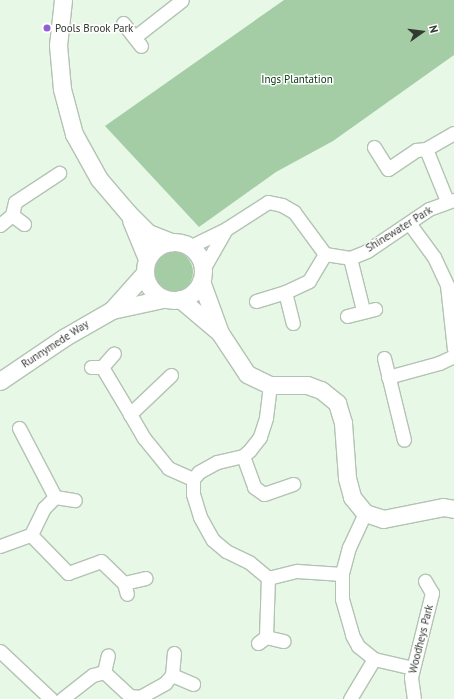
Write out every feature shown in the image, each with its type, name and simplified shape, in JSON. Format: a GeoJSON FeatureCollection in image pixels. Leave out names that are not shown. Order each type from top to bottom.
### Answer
{"type":"FeatureCollection","features":[{"type":"Feature","properties":{"kind":"street"},"geometry":{"type":"LineString","coordinates":[[63,0],[58,45],[62,89],[74,134],[99,179],[128,213],[148,233],[189,247],[198,255],[202,276],[220,333],[247,374],[270,385],[307,385],[321,390],[336,403],[344,423],[347,478],[352,497],[365,514],[383,519],[443,507],[454,509]]}},
{"type":"Feature","properties":{"kind":"street"},"geometry":{"type":"LineString","coordinates":[[123,23],[138,41],[182,0]]}},
{"type":"Feature","properties":{"kind":"street"},"geometry":{"type":"LineString","coordinates":[[374,147],[388,169],[416,150],[426,150],[454,133]]}},
{"type":"Feature","properties":{"kind":"street","name":"Shinewater Park"},"geometry":{"type":"LineString","coordinates":[[350,258],[366,251],[429,209],[451,201],[426,150]]}},
{"type":"Feature","properties":{"kind":"street"},"geometry":{"type":"LineString","coordinates":[[0,225],[12,215],[15,202],[59,173]]}},
{"type":"Feature","properties":{"kind":"street"},"geometry":{"type":"LineString","coordinates":[[189,247],[226,229],[268,202],[282,205],[294,212],[325,254],[350,258],[369,310],[347,316]]}},
{"type":"Feature","properties":{"kind":"street"},"geometry":{"type":"LineString","coordinates":[[128,213],[146,266],[151,288],[163,299],[180,299],[193,295],[226,229]]}},
{"type":"Feature","properties":{"kind":"street"},"geometry":{"type":"LineString","coordinates":[[12,215],[24,224]]}},
{"type":"Feature","properties":{"kind":"street"},"geometry":{"type":"LineString","coordinates":[[409,223],[434,257],[450,283],[454,349]]}},
{"type":"Feature","properties":{"kind":"street"},"geometry":{"type":"LineString","coordinates":[[146,266],[155,248],[172,242]]}},
{"type":"Feature","properties":{"kind":"street"},"geometry":{"type":"LineString","coordinates":[[256,300],[285,292],[309,281],[325,254]]}},
{"type":"Feature","properties":{"kind":"street","name":"Runnymede Way"},"geometry":{"type":"LineString","coordinates":[[112,310],[146,266]]}},
{"type":"Feature","properties":{"kind":"street"},"geometry":{"type":"LineString","coordinates":[[285,292],[293,323]]}},
{"type":"Feature","properties":{"kind":"street","name":"Runnymede Way"},"geometry":{"type":"LineString","coordinates":[[1,378],[65,337],[112,310],[163,299]]}},
{"type":"Feature","properties":{"kind":"street"},"geometry":{"type":"LineString","coordinates":[[180,299],[220,333]]}},
{"type":"Feature","properties":{"kind":"street"},"geometry":{"type":"LineString","coordinates":[[114,353],[97,367],[130,414],[144,438],[168,468],[193,479]]}},
{"type":"Feature","properties":{"kind":"street"},"geometry":{"type":"LineString","coordinates":[[388,377],[439,363],[454,356]]}},
{"type":"Feature","properties":{"kind":"street"},"geometry":{"type":"LineString","coordinates":[[384,358],[404,440]]}},
{"type":"Feature","properties":{"kind":"street"},"geometry":{"type":"LineString","coordinates":[[130,414],[171,375]]}},
{"type":"Feature","properties":{"kind":"street"},"geometry":{"type":"LineString","coordinates":[[268,578],[249,562],[226,551],[213,540],[195,504],[193,479],[199,472],[217,462],[242,456],[260,437],[266,418],[270,385]]}},
{"type":"Feature","properties":{"kind":"street"},"geometry":{"type":"LineString","coordinates":[[19,428],[55,497]]}},
{"type":"Feature","properties":{"kind":"street"},"geometry":{"type":"LineString","coordinates":[[242,456],[254,487],[264,494],[293,484]]}},
{"type":"Feature","properties":{"kind":"street"},"geometry":{"type":"LineString","coordinates":[[55,497],[75,500]]}},
{"type":"Feature","properties":{"kind":"street"},"geometry":{"type":"LineString","coordinates":[[0,546],[31,535],[44,508],[55,497]]}},
{"type":"Feature","properties":{"kind":"street"},"geometry":{"type":"LineString","coordinates":[[365,514],[349,547],[342,574],[342,599],[352,635],[358,646],[374,659],[413,668]]}},
{"type":"Feature","properties":{"kind":"street"},"geometry":{"type":"LineString","coordinates":[[31,535],[68,573],[101,561],[125,589],[145,578]]}},
{"type":"Feature","properties":{"kind":"street"},"geometry":{"type":"LineString","coordinates":[[268,578],[297,571],[342,574]]}},
{"type":"Feature","properties":{"kind":"street"},"geometry":{"type":"LineString","coordinates":[[268,578],[262,640],[284,641]]}},
{"type":"Feature","properties":{"kind":"street","name":"Woodheys Park"},"geometry":{"type":"LineString","coordinates":[[414,699],[412,677],[413,668],[432,593],[425,581]]}},
{"type":"Feature","properties":{"kind":"street"},"geometry":{"type":"LineString","coordinates":[[0,651],[51,699]]}},
{"type":"Feature","properties":{"kind":"street"},"geometry":{"type":"LineString","coordinates":[[104,672],[130,696],[140,697],[165,683],[172,675],[174,653]]}},
{"type":"Feature","properties":{"kind":"street"},"geometry":{"type":"LineString","coordinates":[[104,672],[108,655]]}},
{"type":"Feature","properties":{"kind":"street"},"geometry":{"type":"LineString","coordinates":[[350,699],[374,659]]}},
{"type":"Feature","properties":{"kind":"street"},"geometry":{"type":"LineString","coordinates":[[62,699],[93,675],[104,672]]}},
{"type":"Feature","properties":{"kind":"street"},"geometry":{"type":"LineString","coordinates":[[172,675],[193,684]]}},
{"type":"Feature","properties":{"kind":"green space","name":"Ings Plantation"},"geometry":{"type":"Polygon","coordinates":[[[284,0],[454,0],[454,55],[333,141],[276,172],[199,227],[105,126],[284,0]]]}},
{"type":"Feature","properties":{"kind":"green space"},"geometry":{"type":"Polygon","coordinates":[[[168,251],[176,251],[187,257],[193,268],[193,276],[187,287],[176,293],[168,293],[157,287],[151,276],[151,268],[157,257],[168,251]]]}},
{"type":"Feature","properties":{"kind":"place","name":"Pools Brook Park"},"geometry":{"type":"Point","coordinates":[47,28]}}]}
